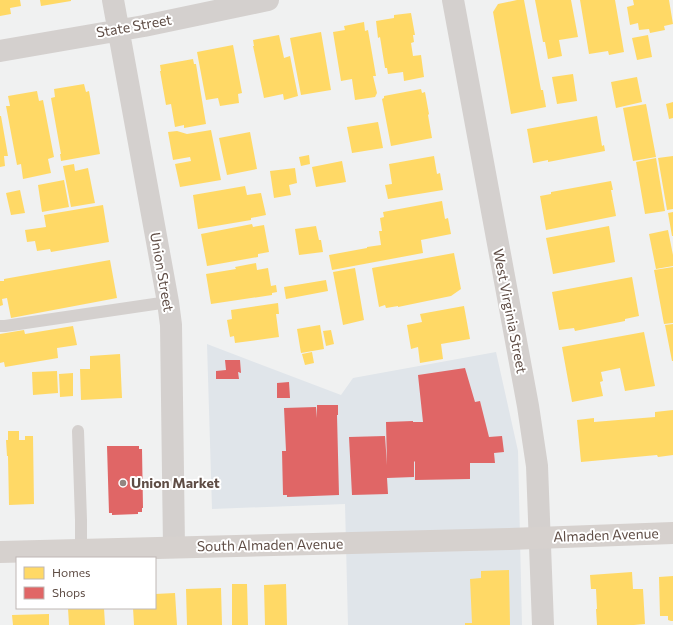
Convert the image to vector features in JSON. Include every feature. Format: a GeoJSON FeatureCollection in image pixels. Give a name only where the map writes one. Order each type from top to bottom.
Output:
{"type":"FeatureCollection","features":[{"type":"Feature","properties":{"kind":"main road","name":"Almaden Avenue"},"geometry":{"type":"LineString","coordinates":[[540,538],[673,533]]}},
{"type":"Feature","properties":{"kind":"main road","name":"South Almaden Avenue"},"geometry":{"type":"LineString","coordinates":[[0,552],[540,538]]}},
{"type":"Feature","properties":{"kind":"street","name":"Union Street"},"geometry":{"type":"LineString","coordinates":[[113,0],[171,325],[174,547]]}},
{"type":"Feature","properties":{"kind":"street","name":"State Street"},"geometry":{"type":"LineString","coordinates":[[0,51],[144,26],[268,0]]}},
{"type":"Feature","properties":{"kind":"street","name":"West Virginia Street"},"geometry":{"type":"LineString","coordinates":[[453,0],[528,406],[537,466],[543,625]]}},
{"type":"Feature","properties":{"kind":"lane"},"geometry":{"type":"LineString","coordinates":[[0,326],[168,302]]}},
{"type":"Feature","properties":{"kind":"lane"},"geometry":{"type":"LineString","coordinates":[[78,430],[81,549]]}},
{"type":"Feature","properties":{"kind":"shaded area"},"geometry":{"type":"Polygon","coordinates":[[[207,344],[341,395],[353,378],[496,352],[518,451],[522,625],[348,625],[345,504],[212,509],[207,344]]]}},
{"type":"Feature","properties":{"kind":"building: Homes"},"geometry":{"type":"Polygon","coordinates":[[[0,0],[20,0],[21,6],[10,8],[11,14],[0,16],[0,0]]]}},
{"type":"Feature","properties":{"kind":"building: Homes"},"geometry":{"type":"Polygon","coordinates":[[[40,0],[71,0],[71,1],[41,6],[40,0]]]}},
{"type":"Feature","properties":{"kind":"building: Homes"},"geometry":{"type":"Polygon","coordinates":[[[524,0],[541,90],[543,90],[546,107],[511,114],[493,12],[498,4],[524,0]]]}},
{"type":"Feature","properties":{"kind":"building: Homes"},"geometry":{"type":"Polygon","coordinates":[[[535,0],[571,0],[578,37],[559,40],[562,56],[548,59],[545,42],[543,42],[535,0]]]}},
{"type":"Feature","properties":{"kind":"building: Homes"},"geometry":{"type":"Polygon","coordinates":[[[580,0],[615,0],[624,52],[609,55],[608,51],[589,54],[580,0]]]}},
{"type":"Feature","properties":{"kind":"building: Homes"},"geometry":{"type":"Polygon","coordinates":[[[633,0],[669,0],[673,24],[664,26],[665,30],[650,33],[649,29],[639,30],[638,23],[630,25],[627,7],[634,5],[633,0]]]}},
{"type":"Feature","properties":{"kind":"building: Homes"},"geometry":{"type":"Polygon","coordinates":[[[411,13],[415,35],[413,35],[414,42],[411,43],[413,56],[421,55],[424,77],[404,81],[403,72],[388,74],[387,68],[385,68],[380,37],[378,38],[376,21],[394,18],[394,15],[411,13]]]}},
{"type":"Feature","properties":{"kind":"building: Homes"},"geometry":{"type":"Polygon","coordinates":[[[364,22],[365,31],[368,30],[376,76],[373,76],[377,93],[375,97],[355,100],[352,79],[341,81],[333,32],[345,30],[344,26],[364,22]]]}},
{"type":"Feature","properties":{"kind":"building: Homes"},"geometry":{"type":"Polygon","coordinates":[[[321,32],[331,90],[301,95],[290,38],[321,32]]]}},
{"type":"Feature","properties":{"kind":"building: Homes"},"geometry":{"type":"Polygon","coordinates":[[[279,35],[284,58],[290,56],[298,96],[284,100],[283,94],[264,98],[253,46],[253,40],[279,35]]]}},
{"type":"Feature","properties":{"kind":"building: Homes"},"geometry":{"type":"Polygon","coordinates":[[[648,35],[652,57],[637,60],[632,38],[648,35]]]}},
{"type":"Feature","properties":{"kind":"building: Homes"},"geometry":{"type":"Polygon","coordinates":[[[233,45],[242,93],[238,94],[239,103],[220,106],[218,98],[206,100],[197,52],[233,45]]]}},
{"type":"Feature","properties":{"kind":"building: Homes"},"geometry":{"type":"Polygon","coordinates":[[[193,59],[194,64],[196,64],[206,124],[184,128],[184,125],[175,127],[171,104],[166,105],[160,65],[193,59]]]}},
{"type":"Feature","properties":{"kind":"building: Homes"},"geometry":{"type":"Polygon","coordinates":[[[573,74],[577,101],[557,104],[552,77],[573,74]]]}},
{"type":"Feature","properties":{"kind":"building: Homes"},"geometry":{"type":"Polygon","coordinates":[[[637,77],[642,102],[616,108],[611,82],[637,77]]]}},
{"type":"Feature","properties":{"kind":"building: Homes"},"geometry":{"type":"Polygon","coordinates":[[[84,84],[86,92],[89,91],[100,154],[61,161],[51,98],[55,97],[54,89],[84,84]]]}},
{"type":"Feature","properties":{"kind":"building: Homes"},"geometry":{"type":"Polygon","coordinates":[[[421,89],[422,93],[425,92],[432,138],[391,146],[382,99],[384,96],[421,89]]]}},
{"type":"Feature","properties":{"kind":"building: Homes"},"geometry":{"type":"Polygon","coordinates":[[[37,91],[39,101],[43,100],[54,157],[48,159],[51,173],[23,179],[21,164],[17,165],[6,106],[10,106],[8,96],[37,91]]]}},
{"type":"Feature","properties":{"kind":"building: Homes"},"geometry":{"type":"Polygon","coordinates":[[[673,102],[673,118],[669,119],[666,104],[673,102]]]}},
{"type":"Feature","properties":{"kind":"building: Homes"},"geometry":{"type":"Polygon","coordinates":[[[646,104],[656,157],[633,161],[623,108],[646,104]]]}},
{"type":"Feature","properties":{"kind":"building: Homes"},"geometry":{"type":"Polygon","coordinates":[[[0,116],[8,156],[4,156],[5,166],[0,167],[0,116]]]}},
{"type":"Feature","properties":{"kind":"building: Homes"},"geometry":{"type":"Polygon","coordinates":[[[597,116],[602,146],[604,145],[605,151],[548,162],[548,160],[533,163],[527,129],[597,116]]]}},
{"type":"Feature","properties":{"kind":"building: Homes"},"geometry":{"type":"Polygon","coordinates":[[[378,122],[383,148],[352,153],[347,127],[378,122]]]}},
{"type":"Feature","properties":{"kind":"building: Homes"},"geometry":{"type":"Polygon","coordinates":[[[211,130],[221,180],[180,187],[175,164],[191,161],[190,157],[173,160],[168,132],[177,131],[187,134],[211,130]]]}},
{"type":"Feature","properties":{"kind":"building: Homes"},"geometry":{"type":"Polygon","coordinates":[[[250,132],[257,169],[227,175],[219,138],[250,132]]]}},
{"type":"Feature","properties":{"kind":"building: Homes"},"geometry":{"type":"Polygon","coordinates":[[[309,155],[310,164],[301,166],[299,157],[309,155]]]}},
{"type":"Feature","properties":{"kind":"building: Homes"},"geometry":{"type":"Polygon","coordinates":[[[434,156],[437,174],[440,173],[443,190],[388,199],[385,185],[392,184],[389,164],[434,156]]]}},
{"type":"Feature","properties":{"kind":"building: Homes"},"geometry":{"type":"Polygon","coordinates":[[[673,156],[673,209],[667,210],[658,158],[673,156]]]}},
{"type":"Feature","properties":{"kind":"building: Homes"},"geometry":{"type":"Polygon","coordinates":[[[656,158],[665,211],[645,214],[636,162],[656,158]]]}},
{"type":"Feature","properties":{"kind":"building: Homes"},"geometry":{"type":"Polygon","coordinates":[[[342,161],[346,182],[316,187],[312,167],[342,161]]]}},
{"type":"Feature","properties":{"kind":"building: Homes"},"geometry":{"type":"Polygon","coordinates":[[[74,164],[75,171],[88,168],[95,203],[71,207],[63,166],[74,164]]]}},
{"type":"Feature","properties":{"kind":"building: Homes"},"geometry":{"type":"Polygon","coordinates":[[[295,168],[297,183],[289,185],[291,195],[274,198],[270,171],[295,168]]]}},
{"type":"Feature","properties":{"kind":"building: Homes"},"geometry":{"type":"Polygon","coordinates":[[[64,180],[69,207],[42,212],[38,185],[64,180]]]}},
{"type":"Feature","properties":{"kind":"building: Homes"},"geometry":{"type":"Polygon","coordinates":[[[611,181],[613,190],[611,190],[616,216],[546,230],[540,196],[551,194],[551,192],[611,181]]]}},
{"type":"Feature","properties":{"kind":"building: Homes"},"geometry":{"type":"Polygon","coordinates":[[[245,186],[247,195],[261,193],[266,215],[251,218],[251,220],[198,229],[193,195],[245,186]]]}},
{"type":"Feature","properties":{"kind":"building: Homes"},"geometry":{"type":"Polygon","coordinates":[[[20,190],[25,213],[11,215],[6,193],[20,190]]]}},
{"type":"Feature","properties":{"kind":"building: Homes"},"geometry":{"type":"Polygon","coordinates":[[[442,201],[445,219],[448,218],[451,234],[421,240],[423,253],[332,270],[329,255],[381,245],[379,231],[382,231],[380,218],[384,217],[383,212],[442,201]]]}},
{"type":"Feature","properties":{"kind":"building: Homes"},"geometry":{"type":"Polygon","coordinates":[[[103,205],[109,242],[51,252],[50,249],[37,251],[35,241],[27,242],[25,230],[46,227],[44,215],[103,205]]]}},
{"type":"Feature","properties":{"kind":"building: Homes"},"geometry":{"type":"Polygon","coordinates":[[[673,212],[673,236],[672,236],[668,213],[673,212]]]}},
{"type":"Feature","properties":{"kind":"building: Homes"},"geometry":{"type":"Polygon","coordinates":[[[252,224],[253,227],[264,225],[269,252],[258,254],[258,257],[207,266],[201,234],[252,224]]]}},
{"type":"Feature","properties":{"kind":"building: Homes"},"geometry":{"type":"Polygon","coordinates":[[[316,226],[323,252],[299,255],[295,229],[316,226]]]}},
{"type":"Feature","properties":{"kind":"building: Homes"},"geometry":{"type":"Polygon","coordinates":[[[609,226],[615,262],[553,274],[546,238],[609,226]]]}},
{"type":"Feature","properties":{"kind":"building: Homes"},"geometry":{"type":"Polygon","coordinates":[[[668,230],[673,255],[673,266],[656,269],[649,234],[668,230]]]}},
{"type":"Feature","properties":{"kind":"building: Homes"},"geometry":{"type":"Polygon","coordinates":[[[454,253],[461,289],[451,296],[398,307],[386,308],[385,305],[379,307],[372,268],[454,253]]]}},
{"type":"Feature","properties":{"kind":"building: Homes"},"geometry":{"type":"Polygon","coordinates":[[[110,260],[117,298],[11,318],[7,298],[2,299],[3,305],[0,306],[0,281],[4,281],[4,279],[110,260]]]}},
{"type":"Feature","properties":{"kind":"building: Homes"},"geometry":{"type":"Polygon","coordinates":[[[256,263],[257,270],[268,268],[271,286],[276,285],[277,292],[272,293],[272,295],[211,304],[206,274],[236,269],[235,267],[256,263]]]}},
{"type":"Feature","properties":{"kind":"building: Homes"},"geometry":{"type":"Polygon","coordinates":[[[673,267],[673,323],[664,324],[654,270],[673,267]]]}},
{"type":"Feature","properties":{"kind":"building: Homes"},"geometry":{"type":"Polygon","coordinates":[[[355,268],[364,320],[343,325],[333,272],[355,268]]]}},
{"type":"Feature","properties":{"kind":"building: Homes"},"geometry":{"type":"Polygon","coordinates":[[[632,277],[639,316],[625,319],[625,321],[575,331],[574,328],[559,330],[552,292],[632,277]]]}},
{"type":"Feature","properties":{"kind":"building: Homes"},"geometry":{"type":"Polygon","coordinates":[[[326,280],[328,291],[286,299],[284,287],[326,280]]]}},
{"type":"Feature","properties":{"kind":"building: Homes"},"geometry":{"type":"Polygon","coordinates":[[[278,303],[279,314],[276,314],[279,337],[235,343],[234,336],[230,337],[227,320],[232,319],[231,310],[278,303]]]}},
{"type":"Feature","properties":{"kind":"building: Homes"},"geometry":{"type":"Polygon","coordinates":[[[464,306],[470,339],[441,344],[443,359],[420,363],[418,347],[411,349],[407,325],[422,322],[420,314],[464,306]]]}},
{"type":"Feature","properties":{"kind":"building: Homes"},"geometry":{"type":"Polygon","coordinates":[[[673,324],[673,361],[672,361],[665,325],[673,324]]]}},
{"type":"Feature","properties":{"kind":"building: Homes"},"geometry":{"type":"Polygon","coordinates":[[[320,325],[324,349],[301,353],[297,329],[320,325]]]}},
{"type":"Feature","properties":{"kind":"building: Homes"},"geometry":{"type":"Polygon","coordinates":[[[73,326],[77,345],[57,348],[58,358],[5,367],[4,362],[0,363],[0,334],[24,330],[25,334],[73,326]]]}},
{"type":"Feature","properties":{"kind":"building: Homes"},"geometry":{"type":"Polygon","coordinates":[[[331,330],[334,344],[326,346],[323,331],[331,330]]]}},
{"type":"Feature","properties":{"kind":"building: Homes"},"geometry":{"type":"Polygon","coordinates":[[[644,332],[655,386],[625,391],[620,368],[601,372],[603,381],[600,382],[603,396],[572,402],[562,347],[644,332]]]}},
{"type":"Feature","properties":{"kind":"building: Homes"},"geometry":{"type":"Polygon","coordinates":[[[312,352],[314,363],[305,365],[302,354],[312,352]]]}},
{"type":"Feature","properties":{"kind":"building: Homes"},"geometry":{"type":"Polygon","coordinates":[[[120,354],[122,398],[81,400],[80,369],[90,369],[90,356],[120,354]]]}},
{"type":"Feature","properties":{"kind":"building: Homes"},"geometry":{"type":"Polygon","coordinates":[[[57,371],[58,393],[33,395],[32,372],[57,371]]]}},
{"type":"Feature","properties":{"kind":"building: Homes"},"geometry":{"type":"Polygon","coordinates":[[[73,373],[73,396],[60,397],[59,374],[73,373]]]}},
{"type":"Feature","properties":{"kind":"building: Homes"},"geometry":{"type":"Polygon","coordinates":[[[673,410],[673,455],[658,457],[657,455],[581,462],[577,420],[594,418],[594,422],[655,417],[655,412],[673,410]]]}},
{"type":"Feature","properties":{"kind":"building: Homes"},"geometry":{"type":"Polygon","coordinates":[[[8,431],[19,431],[19,440],[25,440],[25,436],[33,436],[34,504],[9,505],[8,456],[6,440],[8,440],[8,431]]]}},
{"type":"Feature","properties":{"kind":"building: Homes"},"geometry":{"type":"Polygon","coordinates":[[[509,570],[510,625],[465,625],[465,623],[472,623],[470,579],[481,578],[481,571],[509,570]]]}},
{"type":"Feature","properties":{"kind":"building: Homes"},"geometry":{"type":"Polygon","coordinates":[[[632,572],[633,589],[643,589],[645,624],[597,625],[596,589],[591,589],[590,575],[632,572]]]}},
{"type":"Feature","properties":{"kind":"building: Homes"},"geometry":{"type":"Polygon","coordinates":[[[673,576],[673,621],[671,621],[668,620],[668,616],[660,616],[659,577],[673,576]]]}},
{"type":"Feature","properties":{"kind":"building: Homes"},"geometry":{"type":"Polygon","coordinates":[[[232,584],[247,584],[248,625],[232,625],[232,584]]]}},
{"type":"Feature","properties":{"kind":"building: Homes"},"geometry":{"type":"Polygon","coordinates":[[[286,584],[287,625],[265,625],[264,585],[286,584]]]}},
{"type":"Feature","properties":{"kind":"building: Homes"},"geometry":{"type":"Polygon","coordinates":[[[221,588],[222,625],[187,625],[186,589],[221,588]]]}},
{"type":"Feature","properties":{"kind":"building: Homes"},"geometry":{"type":"Polygon","coordinates":[[[175,593],[177,625],[134,625],[133,609],[156,609],[156,594],[175,593]]]}},
{"type":"Feature","properties":{"kind":"building: Homes"},"geometry":{"type":"Polygon","coordinates":[[[68,609],[104,609],[105,625],[69,625],[68,609]]]}},
{"type":"Feature","properties":{"kind":"building: Homes"},"geometry":{"type":"Polygon","coordinates":[[[49,614],[49,625],[13,625],[12,615],[49,614]]]}},
{"type":"Feature","properties":{"kind":"building: Shops"},"geometry":{"type":"Polygon","coordinates":[[[225,360],[240,360],[241,373],[238,372],[239,379],[216,379],[216,371],[226,370],[225,360]]]}},
{"type":"Feature","properties":{"kind":"building: Shops"},"geometry":{"type":"Polygon","coordinates":[[[465,368],[475,402],[480,401],[489,437],[502,436],[504,452],[494,453],[495,463],[470,463],[470,479],[415,480],[414,461],[414,477],[387,478],[388,494],[352,495],[349,437],[385,436],[387,465],[386,422],[423,422],[418,375],[465,368]]]}},
{"type":"Feature","properties":{"kind":"building: Shops"},"geometry":{"type":"Polygon","coordinates":[[[289,382],[290,398],[277,398],[277,383],[289,382]]]}},
{"type":"Feature","properties":{"kind":"building: Shops"},"geometry":{"type":"Polygon","coordinates":[[[317,405],[338,405],[339,495],[287,497],[287,495],[283,495],[282,451],[286,451],[284,408],[316,407],[317,418],[317,405]]]}},
{"type":"Feature","properties":{"kind":"building: Shops"},"geometry":{"type":"Polygon","coordinates":[[[107,446],[139,446],[139,449],[142,449],[143,508],[142,512],[138,512],[138,514],[112,515],[112,513],[109,513],[107,446]]]}},
{"type":"Feature","properties":{"kind":"place","name":"Union Market"},"geometry":{"type":"Point","coordinates":[123,483]}}]}
